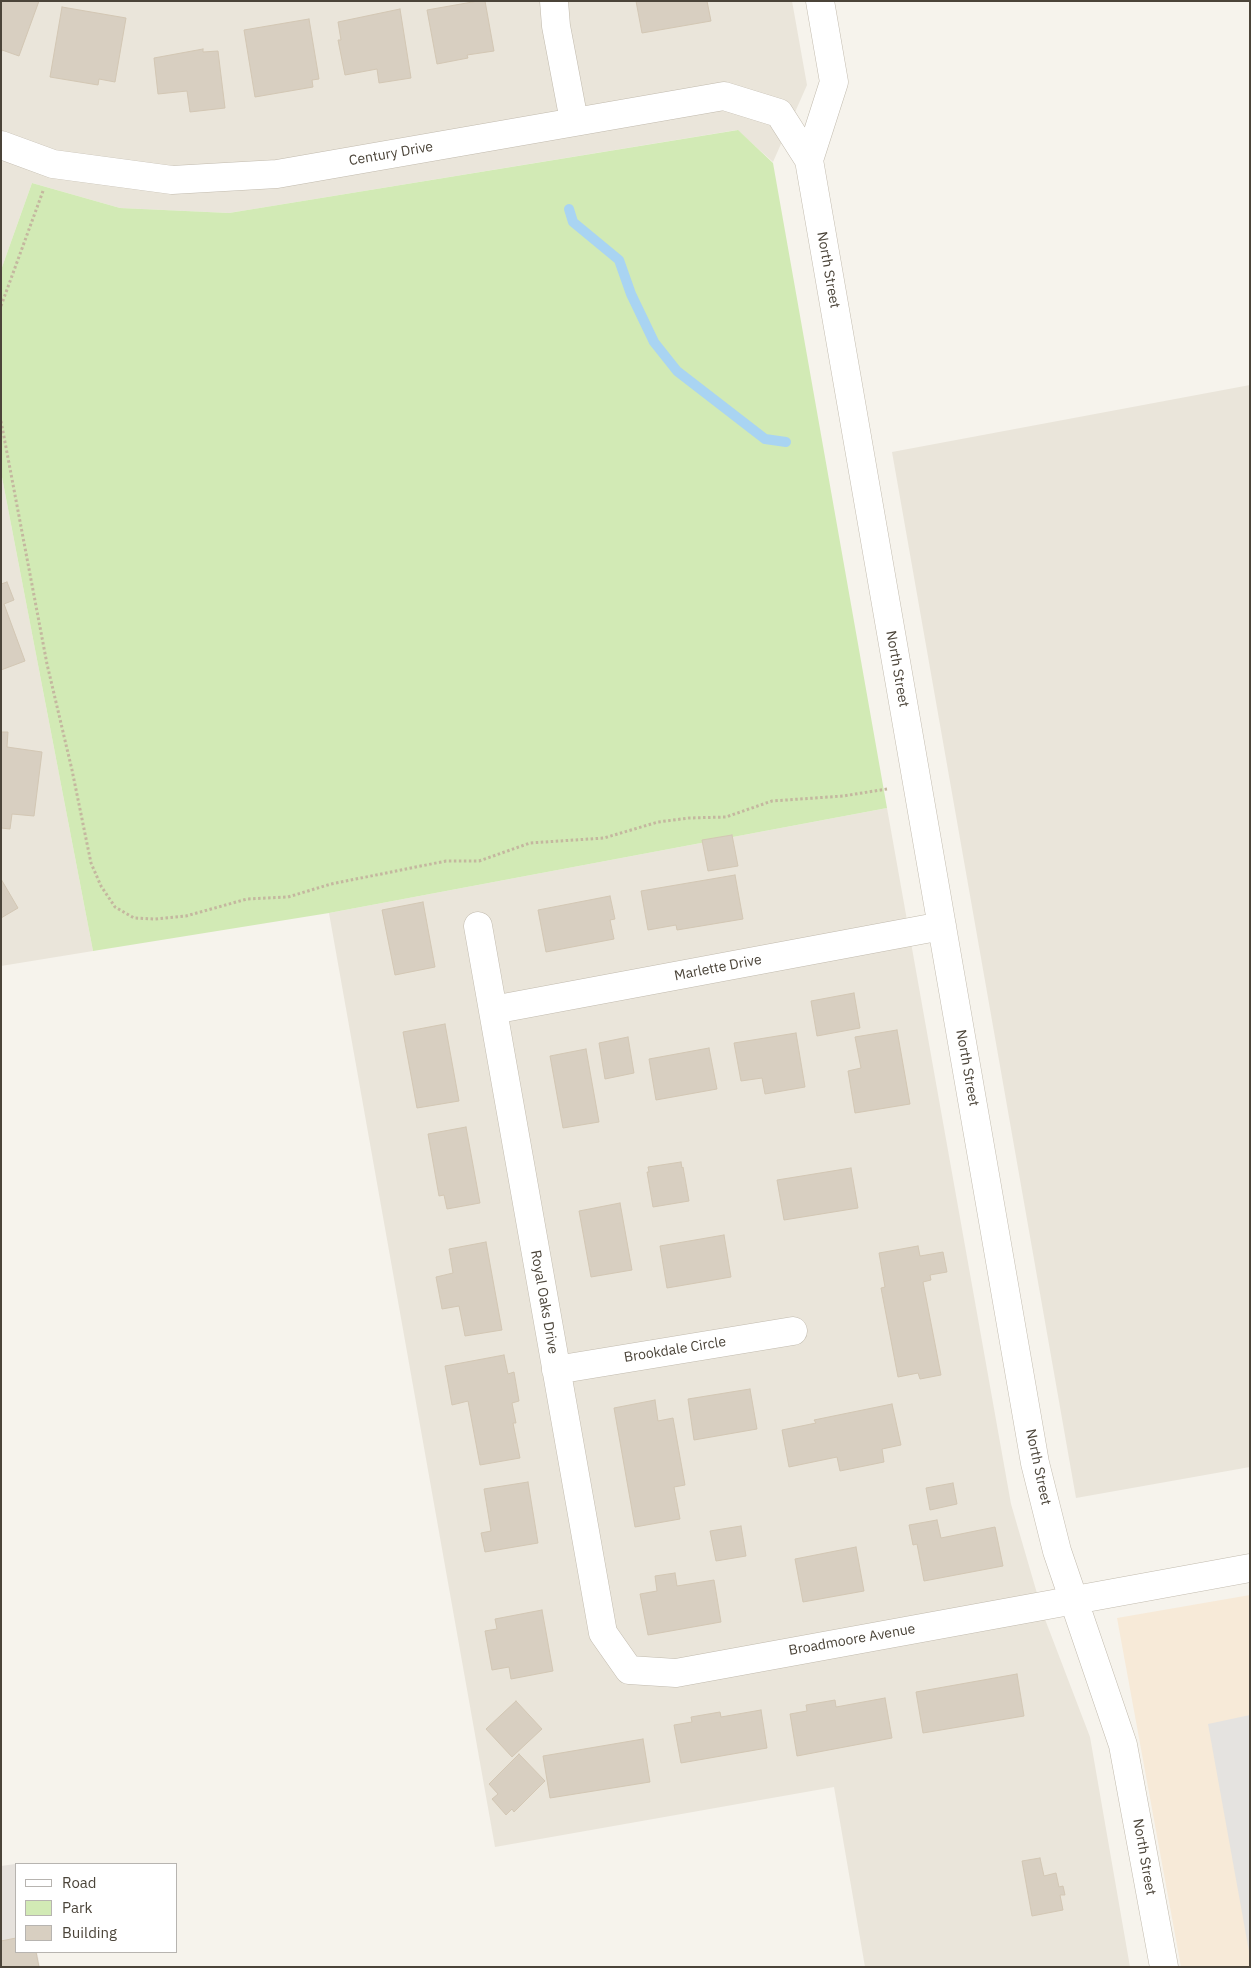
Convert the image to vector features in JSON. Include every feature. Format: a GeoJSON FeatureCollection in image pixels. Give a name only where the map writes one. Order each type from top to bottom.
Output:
{"type":"FeatureCollection","features":[{"type":"Feature","properties":{"kind":"street"},"geometry":{"type":"LineString","coordinates":[[554,1],[556,26],[574,121]]}},
{"type":"Feature","properties":{"kind":"street","name":"North Street"},"geometry":{"type":"LineString","coordinates":[[809,160],[834,82],[820,1]]}},
{"type":"Feature","properties":{"kind":"street","name":"Century Drive"},"geometry":{"type":"LineString","coordinates":[[1,145],[53,164],[172,180],[277,174],[724,96],[779,113]]}},
{"type":"Feature","properties":{"kind":"street","name":"North Street"},"geometry":{"type":"LineString","coordinates":[[779,113],[809,160],[1035,1463],[1058,1551],[1123,1745],[1164,1967]]}},
{"type":"Feature","properties":{"kind":"street","name":"Royal Oaks Drive"},"geometry":{"type":"LineString","coordinates":[[478,926],[603,1633],[629,1670]]}},
{"type":"Feature","properties":{"kind":"street","name":"Marlette Drive"},"geometry":{"type":"LineString","coordinates":[[493,1010],[942,926]]}},
{"type":"Feature","properties":{"kind":"street","name":"Brookdale Circle"},"geometry":{"type":"LineString","coordinates":[[556,1370],[793,1331]]}},
{"type":"Feature","properties":{"kind":"street","name":"Broadmoore Avenue"},"geometry":{"type":"LineString","coordinates":[[629,1670],[676,1673],[1250,1568]]}},
{"type":"Feature","properties":{"kind":"path"},"geometry":{"type":"LineString","coordinates":[[1,306],[53,164]]}},
{"type":"Feature","properties":{"kind":"path"},"geometry":{"type":"LineString","coordinates":[[1,422],[47,664],[72,770],[91,864],[100,886],[115,907],[134,918],[155,919],[186,916],[247,898],[288,897],[331,884],[446,861],[479,861],[530,843],[604,838],[658,822],[689,818],[726,817],[772,801],[843,796],[918,784]]}},
{"type":"Feature","properties":{"kind":"shaded area"},"geometry":{"type":"Polygon","coordinates":[[[1,1],[792,1],[807,85],[773,162],[737,130],[229,213],[120,208],[32,183],[1,270],[1,1]]]}},
{"type":"Feature","properties":{"kind":"shaded area"},"geometry":{"type":"Polygon","coordinates":[[[1250,385],[1250,1467],[1076,1498],[892,452],[1250,385]]]}},
{"type":"Feature","properties":{"kind":"shaded area"},"geometry":{"type":"Polygon","coordinates":[[[1,472],[93,951],[1,966],[1,472]]]}},
{"type":"Feature","properties":{"kind":"shaded area"},"geometry":{"type":"Polygon","coordinates":[[[887,808],[1011,1504],[1043,1614],[1090,1737],[1130,1967],[865,1967],[834,1787],[495,1847],[329,913],[887,808]]]}},
{"type":"Feature","properties":{"kind":"shaded area"},"geometry":{"type":"Polygon","coordinates":[[[1250,1595],[1250,1967],[1181,1967],[1117,1618],[1250,1595]]]}},
{"type":"Feature","properties":{"kind":"shaded area"},"geometry":{"type":"Polygon","coordinates":[[[1250,1715],[1250,1957],[1208,1724],[1250,1715]]]}},
{"type":"Feature","properties":{"kind":"shaded area"},"geometry":{"type":"Polygon","coordinates":[[[15,1864],[15,1953],[37,1953],[40,1967],[1,1967],[1,1866],[15,1864]]]}},
{"type":"Feature","properties":{"kind":"green space"},"geometry":{"type":"Polygon","coordinates":[[[738,130],[773,163],[887,808],[329,913],[93,951],[1,472],[1,270],[32,183],[120,208],[229,213],[738,130]]]}},
{"type":"Feature","properties":{"kind":"building"},"geometry":{"type":"Polygon","coordinates":[[[1,1],[39,1],[19,56],[2,50],[1,54],[1,1]]]}},
{"type":"Feature","properties":{"kind":"building"},"geometry":{"type":"Polygon","coordinates":[[[485,1],[494,51],[467,55],[468,58],[437,64],[427,10],[485,1]]]}},
{"type":"Feature","properties":{"kind":"building"},"geometry":{"type":"Polygon","coordinates":[[[636,1],[707,1],[711,21],[642,33],[636,1]]]}},
{"type":"Feature","properties":{"kind":"building"},"geometry":{"type":"Polygon","coordinates":[[[62,7],[126,18],[115,82],[99,79],[98,85],[50,77],[62,7]]]}},
{"type":"Feature","properties":{"kind":"building"},"geometry":{"type":"Polygon","coordinates":[[[400,9],[411,78],[379,83],[377,69],[345,75],[338,40],[341,40],[338,22],[400,9]]]}},
{"type":"Feature","properties":{"kind":"building"},"geometry":{"type":"Polygon","coordinates":[[[309,19],[319,79],[312,80],[313,87],[255,97],[244,30],[309,19]]]}},
{"type":"Feature","properties":{"kind":"building"},"geometry":{"type":"Polygon","coordinates":[[[203,49],[203,52],[218,51],[225,108],[190,112],[187,91],[158,94],[154,58],[203,49]]]}},
{"type":"Feature","properties":{"kind":"building"},"geometry":{"type":"Polygon","coordinates":[[[7,582],[14,600],[4,604],[25,661],[1,670],[1,584],[7,582]]]}},
{"type":"Feature","properties":{"kind":"building"},"geometry":{"type":"Polygon","coordinates":[[[1,732],[8,732],[7,747],[42,752],[34,816],[12,814],[10,829],[1,828],[1,732]]]}},
{"type":"Feature","properties":{"kind":"building"},"geometry":{"type":"Polygon","coordinates":[[[732,835],[738,866],[708,871],[702,840],[732,835]]]}},
{"type":"Feature","properties":{"kind":"building"},"geometry":{"type":"Polygon","coordinates":[[[735,875],[743,919],[677,930],[676,925],[648,930],[641,891],[735,875]]]}},
{"type":"Feature","properties":{"kind":"building"},"geometry":{"type":"Polygon","coordinates":[[[1,879],[18,908],[1,918],[1,879]]]}},
{"type":"Feature","properties":{"kind":"building"},"geometry":{"type":"Polygon","coordinates":[[[610,896],[615,919],[610,920],[614,939],[546,952],[538,910],[610,896]]]}},
{"type":"Feature","properties":{"kind":"building"},"geometry":{"type":"Polygon","coordinates":[[[423,902],[435,967],[395,975],[382,910],[423,902]]]}},
{"type":"Feature","properties":{"kind":"building"},"geometry":{"type":"Polygon","coordinates":[[[854,993],[860,1028],[817,1036],[811,1001],[854,993]]]}},
{"type":"Feature","properties":{"kind":"building"},"geometry":{"type":"Polygon","coordinates":[[[445,1024],[459,1101],[417,1108],[403,1032],[445,1024]]]}},
{"type":"Feature","properties":{"kind":"building"},"geometry":{"type":"Polygon","coordinates":[[[897,1030],[910,1104],[855,1113],[848,1071],[861,1068],[855,1037],[897,1030]]]}},
{"type":"Feature","properties":{"kind":"building"},"geometry":{"type":"Polygon","coordinates":[[[796,1033],[805,1087],[765,1094],[762,1078],[741,1081],[734,1043],[796,1033]]]}},
{"type":"Feature","properties":{"kind":"building"},"geometry":{"type":"Polygon","coordinates":[[[628,1037],[634,1073],[605,1079],[599,1043],[628,1037]]]}},
{"type":"Feature","properties":{"kind":"building"},"geometry":{"type":"Polygon","coordinates":[[[709,1048],[717,1089],[656,1100],[649,1059],[709,1048]]]}},
{"type":"Feature","properties":{"kind":"building"},"geometry":{"type":"Polygon","coordinates":[[[586,1049],[599,1122],[563,1128],[550,1056],[586,1049]]]}},
{"type":"Feature","properties":{"kind":"building"},"geometry":{"type":"Polygon","coordinates":[[[466,1127],[480,1203],[447,1209],[444,1195],[439,1196],[428,1134],[466,1127]]]}},
{"type":"Feature","properties":{"kind":"building"},"geometry":{"type":"Polygon","coordinates":[[[681,1162],[689,1201],[653,1207],[647,1172],[649,1172],[648,1167],[681,1162]]]}},
{"type":"Feature","properties":{"kind":"building"},"geometry":{"type":"Polygon","coordinates":[[[851,1168],[858,1208],[784,1220],[777,1180],[851,1168]]]}},
{"type":"Feature","properties":{"kind":"building"},"geometry":{"type":"Polygon","coordinates":[[[620,1203],[632,1270],[591,1277],[579,1211],[620,1203]]]}},
{"type":"Feature","properties":{"kind":"building"},"geometry":{"type":"Polygon","coordinates":[[[724,1235],[731,1277],[667,1288],[660,1246],[724,1235]]]}},
{"type":"Feature","properties":{"kind":"building"},"geometry":{"type":"Polygon","coordinates":[[[486,1242],[502,1330],[465,1336],[459,1306],[442,1309],[436,1277],[453,1273],[449,1249],[486,1242]]]}},
{"type":"Feature","properties":{"kind":"building"},"geometry":{"type":"Polygon","coordinates":[[[918,1246],[920,1256],[943,1252],[947,1272],[930,1275],[931,1280],[923,1282],[941,1375],[920,1379],[918,1373],[898,1377],[881,1288],[885,1287],[879,1253],[918,1246]]]}},
{"type":"Feature","properties":{"kind":"building"},"geometry":{"type":"Polygon","coordinates":[[[504,1355],[508,1374],[514,1372],[519,1401],[512,1403],[516,1423],[513,1423],[520,1458],[480,1465],[468,1401],[452,1405],[445,1366],[504,1355]]]}},
{"type":"Feature","properties":{"kind":"building"},"geometry":{"type":"Polygon","coordinates":[[[750,1389],[757,1429],[694,1440],[688,1399],[750,1389]]]}},
{"type":"Feature","properties":{"kind":"building"},"geometry":{"type":"Polygon","coordinates":[[[655,1400],[658,1421],[673,1418],[685,1485],[674,1487],[680,1519],[635,1527],[614,1408],[655,1400]]]}},
{"type":"Feature","properties":{"kind":"building"},"geometry":{"type":"Polygon","coordinates":[[[892,1404],[901,1445],[882,1449],[884,1462],[840,1471],[837,1457],[789,1467],[782,1430],[816,1423],[814,1420],[892,1404]]]}},
{"type":"Feature","properties":{"kind":"building"},"geometry":{"type":"Polygon","coordinates":[[[528,1482],[538,1543],[485,1552],[481,1533],[491,1531],[484,1489],[528,1482]]]}},
{"type":"Feature","properties":{"kind":"building"},"geometry":{"type":"Polygon","coordinates":[[[953,1483],[957,1504],[930,1510],[926,1488],[953,1483]]]}},
{"type":"Feature","properties":{"kind":"building"},"geometry":{"type":"Polygon","coordinates":[[[937,1520],[941,1538],[995,1527],[1003,1566],[924,1581],[917,1544],[913,1545],[909,1525],[937,1520]]]}},
{"type":"Feature","properties":{"kind":"building"},"geometry":{"type":"Polygon","coordinates":[[[741,1526],[746,1556],[716,1561],[710,1531],[741,1526]]]}},
{"type":"Feature","properties":{"kind":"building"},"geometry":{"type":"Polygon","coordinates":[[[856,1547],[864,1591],[803,1602],[795,1559],[856,1547]]]}},
{"type":"Feature","properties":{"kind":"building"},"geometry":{"type":"Polygon","coordinates":[[[675,1573],[677,1586],[714,1580],[721,1622],[648,1635],[640,1594],[657,1591],[655,1576],[675,1573]]]}},
{"type":"Feature","properties":{"kind":"building"},"geometry":{"type":"Polygon","coordinates":[[[542,1610],[553,1671],[511,1679],[509,1667],[492,1670],[485,1631],[497,1629],[495,1619],[542,1610]]]}},
{"type":"Feature","properties":{"kind":"building"},"geometry":{"type":"Polygon","coordinates":[[[1017,1674],[1024,1716],[923,1733],[916,1692],[1017,1674]]]}},
{"type":"Feature","properties":{"kind":"building"},"geometry":{"type":"Polygon","coordinates":[[[885,1698],[892,1738],[797,1756],[790,1714],[807,1711],[806,1705],[835,1700],[836,1707],[885,1698]]]}},
{"type":"Feature","properties":{"kind":"building"},"geometry":{"type":"Polygon","coordinates":[[[516,1701],[542,1729],[512,1757],[486,1729],[516,1701]]]}},
{"type":"Feature","properties":{"kind":"building"},"geometry":{"type":"Polygon","coordinates":[[[761,1710],[767,1748],[681,1763],[674,1725],[692,1722],[691,1717],[720,1712],[721,1717],[761,1710]]]}},
{"type":"Feature","properties":{"kind":"building"},"geometry":{"type":"Polygon","coordinates":[[[643,1739],[650,1782],[550,1798],[543,1756],[643,1739]]]}},
{"type":"Feature","properties":{"kind":"building"},"geometry":{"type":"Polygon","coordinates":[[[519,1754],[545,1781],[514,1812],[512,1809],[506,1815],[492,1799],[498,1794],[489,1784],[519,1754]]]}},
{"type":"Feature","properties":{"kind":"building"},"geometry":{"type":"Polygon","coordinates":[[[1040,1858],[1044,1876],[1056,1873],[1059,1887],[1063,1886],[1065,1895],[1060,1895],[1063,1910],[1032,1916],[1022,1861],[1040,1858]]]}},
{"type":"Feature","properties":{"kind":"building"},"geometry":{"type":"Polygon","coordinates":[[[15,1938],[15,1953],[36,1953],[39,1967],[1,1967],[1,1941],[15,1938]]]}},
{"type":"Feature","properties":{"kind":"waterway"},"geometry":{"type":"LineString","coordinates":[[569,209],[573,222],[619,260],[631,294],[654,342],[677,371],[765,439],[786,442]]}}]}
